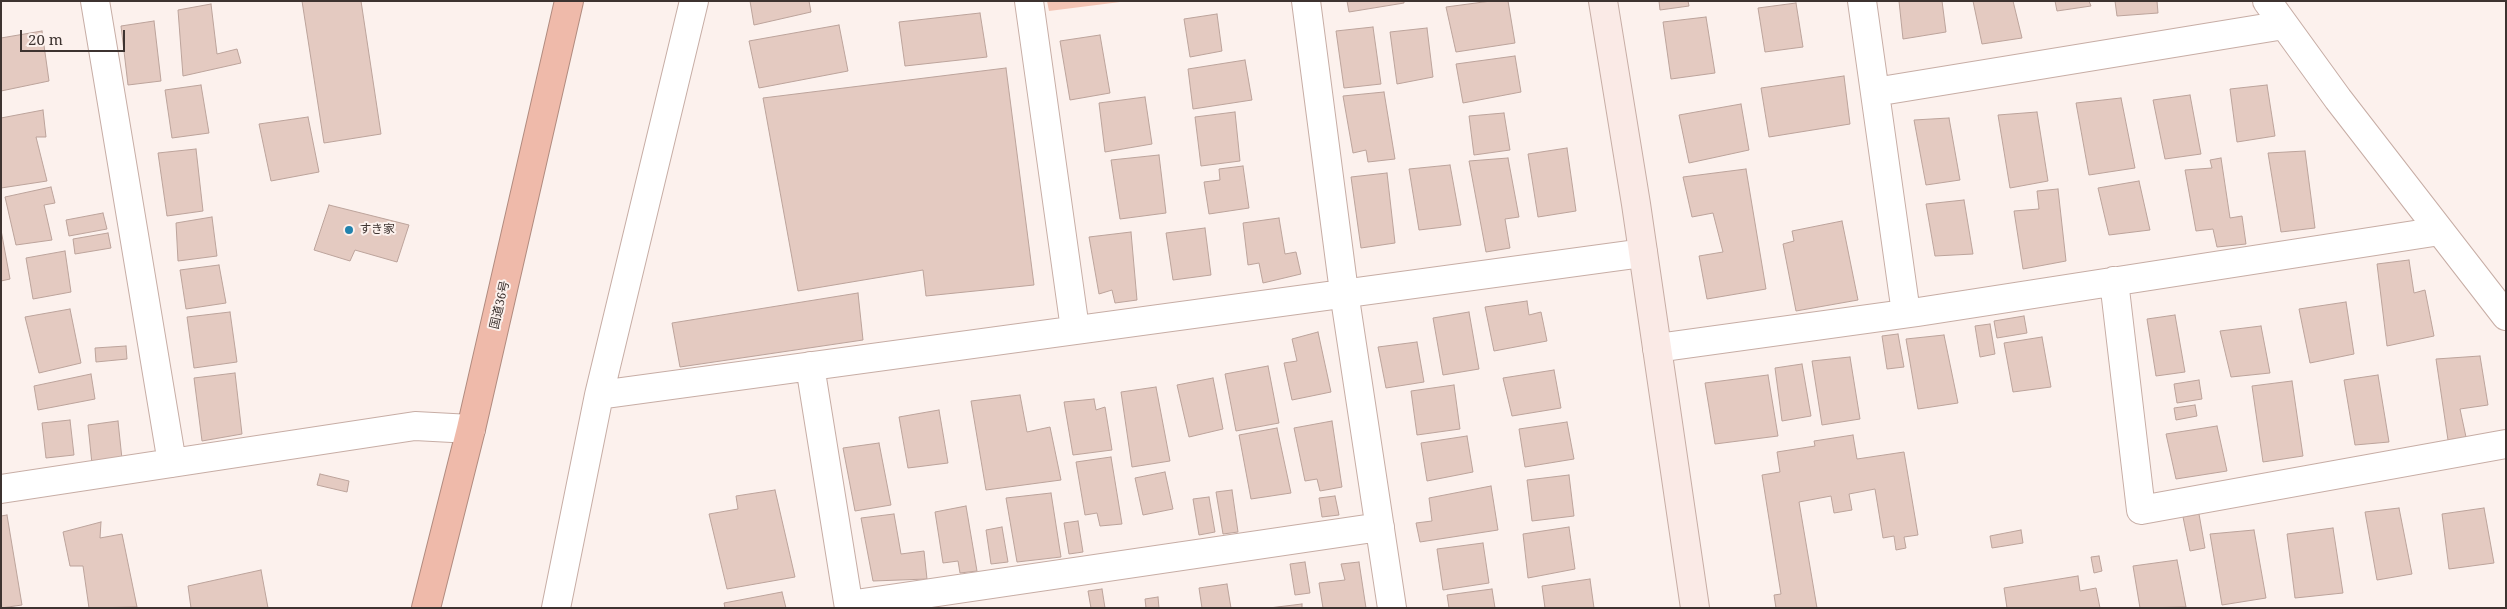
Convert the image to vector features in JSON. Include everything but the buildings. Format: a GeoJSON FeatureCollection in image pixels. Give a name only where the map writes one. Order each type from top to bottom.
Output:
{"type":"FeatureCollection","features":[{"type":"Feature","properties":{"kind":"highway","name":"国道36号"},"geometry":{"type":"LineString","coordinates":[[426,608],[471,428],[569,1]]}},
{"type":"Feature","properties":{"kind":"street"},"geometry":{"type":"LineString","coordinates":[[95,1],[172,463]]}},
{"type":"Feature","properties":{"kind":"street"},"geometry":{"type":"LineString","coordinates":[[556,608],[599,395],[694,1]]}},
{"type":"Feature","properties":{"kind":"street"},"geometry":{"type":"LineString","coordinates":[[1029,1],[1075,329]]}},
{"type":"Feature","properties":{"kind":"street"},"geometry":{"type":"LineString","coordinates":[[1306,1],[1344,292],[1392,608]]}},
{"type":"Feature","properties":{"kind":"street"},"geometry":{"type":"LineString","coordinates":[[1603,1],[1643,253],[1695,608]]}},
{"type":"Feature","properties":{"kind":"street"},"geometry":{"type":"LineString","coordinates":[[1862,1],[1906,313]]}},
{"type":"Feature","properties":{"kind":"street"},"geometry":{"type":"LineString","coordinates":[[2267,1],[2506,316]]}},
{"type":"Feature","properties":{"kind":"street"},"geometry":{"type":"LineString","coordinates":[[1875,92],[2284,25]]}},
{"type":"Feature","properties":{"kind":"street"},"geometry":{"type":"LineString","coordinates":[[1657,348],[1906,313],[2440,231]]}},
{"type":"Feature","properties":{"kind":"street"},"geometry":{"type":"LineString","coordinates":[[599,395],[1344,292],[1643,253]]}},
{"type":"Feature","properties":{"kind":"street"},"geometry":{"type":"LineString","coordinates":[[2114,281],[2141,510],[2506,444]]}},
{"type":"Feature","properties":{"kind":"street"},"geometry":{"type":"LineString","coordinates":[[810,366],[849,607],[1380,527]]}},
{"type":"Feature","properties":{"kind":"street"},"geometry":{"type":"LineString","coordinates":[[1,489],[414,426],[471,428]]}},
{"type":"Feature","properties":{"kind":"shaded area"},"geometry":{"type":"Polygon","coordinates":[[[1047,1],[1128,1],[1049,11],[1047,1]]]}},
{"type":"Feature","properties":{"kind":"place","name":"すき家"},"geometry":{"type":"Point","coordinates":[349,230]}}]}
